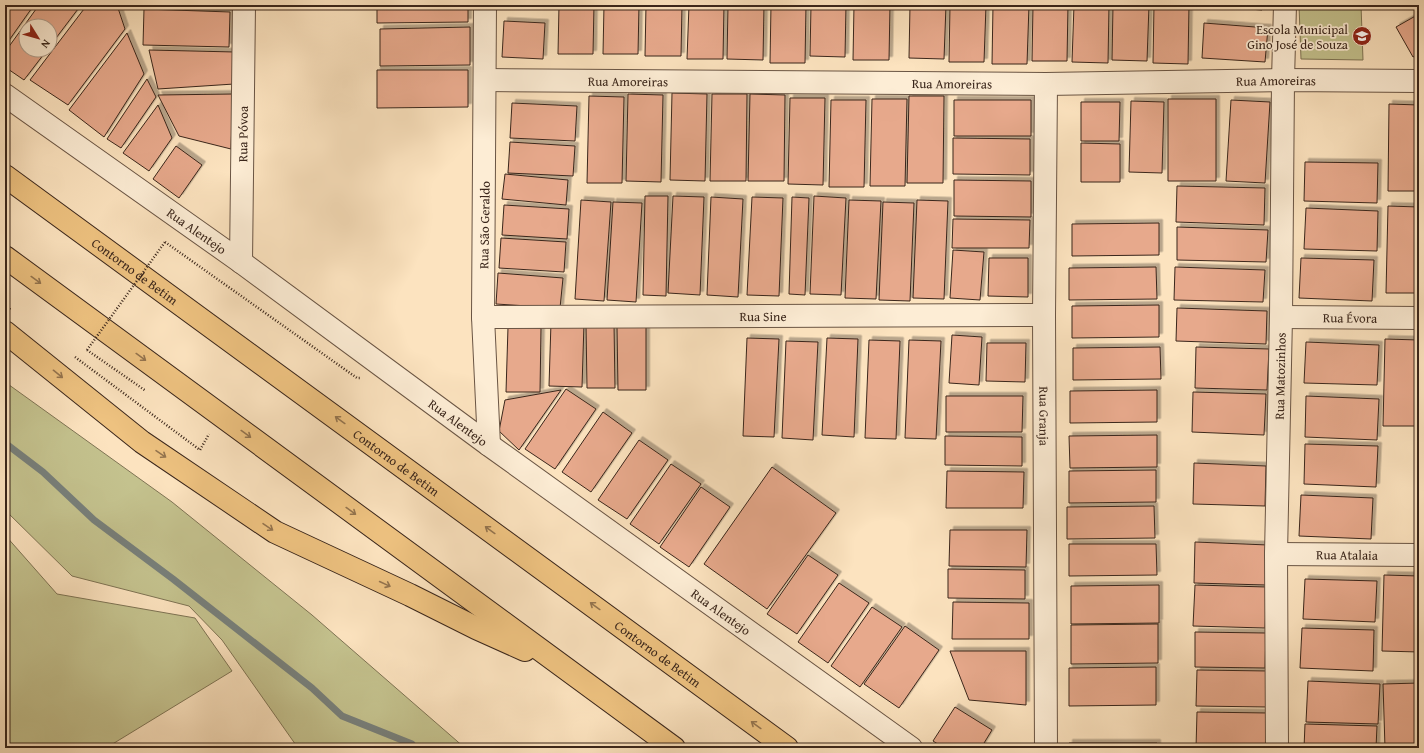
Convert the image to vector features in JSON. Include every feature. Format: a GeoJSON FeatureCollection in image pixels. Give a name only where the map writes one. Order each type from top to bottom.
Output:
{"type":"FeatureCollection","features":[{"type":"Feature","properties":{"kind":"highway","name":"Contorno de Betim"},"geometry":{"type":"LineString","coordinates":[[5,176],[787,748]]}},
{"type":"Feature","properties":{"kind":"highway"},"geometry":{"type":"LineString","coordinates":[[5,257],[674,748]]}},
{"type":"Feature","properties":{"kind":"highway"},"geometry":{"type":"LineString","coordinates":[[5,332],[142,442],[275,532],[567,670]]}},
{"type":"Feature","properties":{"kind":"highway"},"geometry":{"type":"LineString","coordinates":[[5,342],[28,350]]}},
{"type":"Feature","properties":{"kind":"street","name":"Rua Póvoa"},"geometry":{"type":"LineString","coordinates":[[241,262],[244,5]]}},
{"type":"Feature","properties":{"kind":"street","name":"Rua São Geraldo"},"geometry":{"type":"LineString","coordinates":[[485,5],[483,317],[489,445]]}},
{"type":"Feature","properties":{"kind":"street","name":"Rua Matozinhos"},"geometry":{"type":"LineString","coordinates":[[1277,748],[1276,554],[1281,317],[1283,80],[1286,5]]}},
{"type":"Feature","properties":{"kind":"street","name":"Rua Amoreiras"},"geometry":{"type":"LineString","coordinates":[[485,80],[1046,84],[1283,80],[1419,81]]}},
{"type":"Feature","properties":{"kind":"street","name":"Rua Granja"},"geometry":{"type":"LineString","coordinates":[[1046,84],[1044,315],[1046,748]]}},
{"type":"Feature","properties":{"kind":"street","name":"Rua Alentejo"},"geometry":{"type":"LineString","coordinates":[[5,95],[241,262],[489,445],[912,748]]}},
{"type":"Feature","properties":{"kind":"street","name":"Rua Sine"},"geometry":{"type":"LineString","coordinates":[[483,317],[1044,315]]}},
{"type":"Feature","properties":{"kind":"street","name":"Rua Évora"},"geometry":{"type":"LineString","coordinates":[[1281,317],[1419,318]]}},
{"type":"Feature","properties":{"kind":"street","name":"Rua Atalaia"},"geometry":{"type":"LineString","coordinates":[[1276,554],[1419,555]]}},
{"type":"Feature","properties":{"kind":"path"},"geometry":{"type":"LineString","coordinates":[[152,395],[87,350],[165,242],[356,378],[392,374]]}},
{"type":"Feature","properties":{"kind":"path"},"geometry":{"type":"LineString","coordinates":[[5,305],[18,314]]}},
{"type":"Feature","properties":{"kind":"path"},"geometry":{"type":"LineString","coordinates":[[74,356],[200,450],[210,435],[203,430]]}},
{"type":"Feature","properties":{"kind":"shaded area"},"geometry":{"type":"Polygon","coordinates":[[[1299,5],[1361,5],[1363,60],[1301,59],[1299,5]]]}},
{"type":"Feature","properties":{"kind":"shaded area"},"geometry":{"type":"Polygon","coordinates":[[[5,382],[172,502],[312,615],[465,748],[298,748],[222,640],[189,606],[72,576],[5,510],[5,382]]]}},
{"type":"Feature","properties":{"kind":"shaded area"},"geometry":{"type":"Polygon","coordinates":[[[5,535],[57,594],[195,618],[232,671],[106,748],[5,748],[5,535]]]}},
{"type":"Feature","properties":{"kind":"building"},"geometry":{"type":"Polygon","coordinates":[[[13,5],[34,5],[25,18],[18,18],[18,28],[5,46],[5,17],[13,5]]]}},
{"type":"Feature","properties":{"kind":"building"},"geometry":{"type":"Polygon","coordinates":[[[39,5],[81,5],[58,35],[58,18],[30,18],[39,5]]]}},
{"type":"Feature","properties":{"kind":"building"},"geometry":{"type":"Polygon","coordinates":[[[87,5],[117,5],[125,29],[68,105],[30,80],[47,58],[58,58],[58,43],[87,5]]]}},
{"type":"Feature","properties":{"kind":"building"},"geometry":{"type":"Polygon","coordinates":[[[377,5],[468,5],[468,22],[377,23],[377,5]]]}},
{"type":"Feature","properties":{"kind":"building"},"geometry":{"type":"Polygon","coordinates":[[[503,5],[544,5],[543,9],[503,8],[503,5]]]}},
{"type":"Feature","properties":{"kind":"building"},"geometry":{"type":"Polygon","coordinates":[[[559,5],[594,5],[593,54],[558,54],[559,5]]]}},
{"type":"Feature","properties":{"kind":"building"},"geometry":{"type":"Polygon","coordinates":[[[604,5],[639,5],[638,54],[603,54],[604,5]]]}},
{"type":"Feature","properties":{"kind":"building"},"geometry":{"type":"Polygon","coordinates":[[[646,5],[682,5],[681,56],[645,56],[646,5]]]}},
{"type":"Feature","properties":{"kind":"building"},"geometry":{"type":"Polygon","coordinates":[[[689,5],[724,5],[723,59],[687,59],[689,5]]]}},
{"type":"Feature","properties":{"kind":"building"},"geometry":{"type":"Polygon","coordinates":[[[728,5],[764,5],[763,60],[727,59],[728,5]]]}},
{"type":"Feature","properties":{"kind":"building"},"geometry":{"type":"Polygon","coordinates":[[[771,5],[806,5],[805,63],[770,63],[771,5]]]}},
{"type":"Feature","properties":{"kind":"building"},"geometry":{"type":"Polygon","coordinates":[[[811,5],[846,5],[845,57],[810,56],[811,5]]]}},
{"type":"Feature","properties":{"kind":"building"},"geometry":{"type":"Polygon","coordinates":[[[854,5],[890,5],[889,60],[853,60],[854,5]]]}},
{"type":"Feature","properties":{"kind":"building"},"geometry":{"type":"Polygon","coordinates":[[[910,5],[946,5],[944,59],[909,58],[910,5]]]}},
{"type":"Feature","properties":{"kind":"building"},"geometry":{"type":"Polygon","coordinates":[[[950,5],[986,5],[984,62],[949,62],[950,5]]]}},
{"type":"Feature","properties":{"kind":"building"},"geometry":{"type":"Polygon","coordinates":[[[993,5],[1029,5],[1027,64],[992,64],[993,5]]]}},
{"type":"Feature","properties":{"kind":"building"},"geometry":{"type":"Polygon","coordinates":[[[1033,5],[1068,5],[1067,61],[1032,61],[1033,5]]]}},
{"type":"Feature","properties":{"kind":"building"},"geometry":{"type":"Polygon","coordinates":[[[1074,5],[1109,5],[1108,63],[1072,62],[1074,5]]]}},
{"type":"Feature","properties":{"kind":"building"},"geometry":{"type":"Polygon","coordinates":[[[1113,5],[1149,5],[1147,61],[1112,60],[1113,5]]]}},
{"type":"Feature","properties":{"kind":"building"},"geometry":{"type":"Polygon","coordinates":[[[1154,5],[1189,5],[1188,64],[1153,63],[1154,5]]]}},
{"type":"Feature","properties":{"kind":"building"},"geometry":{"type":"Polygon","coordinates":[[[1198,5],[1263,5],[1262,10],[1198,5]]]}},
{"type":"Feature","properties":{"kind":"building"},"geometry":{"type":"Polygon","coordinates":[[[144,9],[230,12],[229,47],[143,45],[144,9]]]}},
{"type":"Feature","properties":{"kind":"building"},"geometry":{"type":"Polygon","coordinates":[[[1419,14],[1419,54],[1413,57],[1396,27],[1419,14]]]}},
{"type":"Feature","properties":{"kind":"building"},"geometry":{"type":"Polygon","coordinates":[[[504,21],[545,23],[543,59],[502,57],[504,21]]]}},
{"type":"Feature","properties":{"kind":"building"},"geometry":{"type":"Polygon","coordinates":[[[1204,23],[1268,28],[1265,62],[1202,58],[1204,23]]]}},
{"type":"Feature","properties":{"kind":"building"},"geometry":{"type":"Polygon","coordinates":[[[470,27],[470,65],[380,66],[380,29],[470,27]]]}},
{"type":"Feature","properties":{"kind":"building"},"geometry":{"type":"Polygon","coordinates":[[[127,33],[144,74],[104,137],[69,110],[127,33]]]}},
{"type":"Feature","properties":{"kind":"building"},"geometry":{"type":"Polygon","coordinates":[[[18,34],[18,58],[41,58],[24,80],[5,67],[5,52],[18,34]]]}},
{"type":"Feature","properties":{"kind":"building"},"geometry":{"type":"Polygon","coordinates":[[[149,50],[235,52],[234,84],[158,89],[149,50]]]}},
{"type":"Feature","properties":{"kind":"building"},"geometry":{"type":"Polygon","coordinates":[[[377,70],[468,70],[468,107],[377,108],[377,70]]]}},
{"type":"Feature","properties":{"kind":"building"},"geometry":{"type":"Polygon","coordinates":[[[147,79],[156,97],[121,148],[107,139],[147,79]]]}},
{"type":"Feature","properties":{"kind":"building"},"geometry":{"type":"Polygon","coordinates":[[[672,93],[707,94],[705,181],[670,180],[672,93]]]}},
{"type":"Feature","properties":{"kind":"building"},"geometry":{"type":"Polygon","coordinates":[[[233,94],[231,149],[179,136],[158,95],[233,94]]]}},
{"type":"Feature","properties":{"kind":"building"},"geometry":{"type":"Polygon","coordinates":[[[628,94],[663,95],[661,182],[626,181],[628,94]]]}},
{"type":"Feature","properties":{"kind":"building"},"geometry":{"type":"Polygon","coordinates":[[[712,94],[747,94],[746,181],[710,181],[712,94]]]}},
{"type":"Feature","properties":{"kind":"building"},"geometry":{"type":"Polygon","coordinates":[[[750,94],[785,95],[784,181],[748,181],[750,94]]]}},
{"type":"Feature","properties":{"kind":"building"},"geometry":{"type":"Polygon","coordinates":[[[589,96],[624,97],[622,183],[587,183],[589,96]]]}},
{"type":"Feature","properties":{"kind":"building"},"geometry":{"type":"Polygon","coordinates":[[[909,96],[944,96],[943,183],[907,183],[909,96]]]}},
{"type":"Feature","properties":{"kind":"building"},"geometry":{"type":"Polygon","coordinates":[[[790,98],[825,98],[823,185],[788,184],[790,98]]]}},
{"type":"Feature","properties":{"kind":"building"},"geometry":{"type":"Polygon","coordinates":[[[872,99],[907,99],[905,186],[870,186],[872,99]]]}},
{"type":"Feature","properties":{"kind":"building"},"geometry":{"type":"Polygon","coordinates":[[[1168,99],[1216,99],[1216,181],[1168,181],[1168,99]]]}},
{"type":"Feature","properties":{"kind":"building"},"geometry":{"type":"Polygon","coordinates":[[[831,100],[866,100],[864,187],[829,187],[831,100]]]}},
{"type":"Feature","properties":{"kind":"building"},"geometry":{"type":"Polygon","coordinates":[[[954,100],[1031,100],[1031,136],[954,136],[954,100]]]}},
{"type":"Feature","properties":{"kind":"building"},"geometry":{"type":"Polygon","coordinates":[[[1231,100],[1270,102],[1265,183],[1226,181],[1231,100]]]}},
{"type":"Feature","properties":{"kind":"building"},"geometry":{"type":"Polygon","coordinates":[[[1131,101],[1164,102],[1162,173],[1129,172],[1131,101]]]}},
{"type":"Feature","properties":{"kind":"building"},"geometry":{"type":"Polygon","coordinates":[[[1081,102],[1120,102],[1119,141],[1081,141],[1081,102]]]}},
{"type":"Feature","properties":{"kind":"building"},"geometry":{"type":"Polygon","coordinates":[[[512,103],[577,106],[575,141],[510,138],[512,103]]]}},
{"type":"Feature","properties":{"kind":"building"},"geometry":{"type":"Polygon","coordinates":[[[1389,104],[1419,105],[1419,191],[1388,191],[1389,104]]]}},
{"type":"Feature","properties":{"kind":"building"},"geometry":{"type":"Polygon","coordinates":[[[158,105],[172,138],[149,171],[123,153],[158,105]]]}},
{"type":"Feature","properties":{"kind":"building"},"geometry":{"type":"Polygon","coordinates":[[[953,138],[1030,139],[1030,175],[953,174],[953,138]]]}},
{"type":"Feature","properties":{"kind":"building"},"geometry":{"type":"Polygon","coordinates":[[[510,142],[575,146],[573,176],[508,173],[510,142]]]}},
{"type":"Feature","properties":{"kind":"building"},"geometry":{"type":"Polygon","coordinates":[[[1081,143],[1120,144],[1120,182],[1081,182],[1081,143]]]}},
{"type":"Feature","properties":{"kind":"building"},"geometry":{"type":"Polygon","coordinates":[[[176,146],[202,165],[179,198],[153,179],[176,146]]]}},
{"type":"Feature","properties":{"kind":"building"},"geometry":{"type":"Polygon","coordinates":[[[1305,162],[1378,163],[1377,203],[1304,201],[1305,162]]]}},
{"type":"Feature","properties":{"kind":"building"},"geometry":{"type":"Polygon","coordinates":[[[505,174],[568,180],[566,205],[502,199],[505,174]]]}},
{"type":"Feature","properties":{"kind":"building"},"geometry":{"type":"Polygon","coordinates":[[[954,180],[1031,181],[1031,217],[954,216],[954,180]]]}},
{"type":"Feature","properties":{"kind":"building"},"geometry":{"type":"Polygon","coordinates":[[[1177,186],[1265,188],[1264,225],[1176,222],[1177,186]]]}},
{"type":"Feature","properties":{"kind":"building"},"geometry":{"type":"Polygon","coordinates":[[[645,196],[668,196],[666,296],[643,295],[645,196]]]}},
{"type":"Feature","properties":{"kind":"building"},"geometry":{"type":"Polygon","coordinates":[[[673,196],[704,197],[700,295],[668,293],[673,196]]]}},
{"type":"Feature","properties":{"kind":"building"},"geometry":{"type":"Polygon","coordinates":[[[814,196],[846,198],[841,295],[810,294],[814,196]]]}},
{"type":"Feature","properties":{"kind":"building"},"geometry":{"type":"Polygon","coordinates":[[[711,197],[743,199],[738,297],[707,295],[711,197]]]}},
{"type":"Feature","properties":{"kind":"building"},"geometry":{"type":"Polygon","coordinates":[[[752,197],[783,198],[779,296],[747,295],[752,197]]]}},
{"type":"Feature","properties":{"kind":"building"},"geometry":{"type":"Polygon","coordinates":[[[792,197],[809,198],[805,295],[789,294],[792,197]]]}},
{"type":"Feature","properties":{"kind":"building"},"geometry":{"type":"Polygon","coordinates":[[[581,200],[611,202],[604,301],[575,299],[581,200]]]}},
{"type":"Feature","properties":{"kind":"building"},"geometry":{"type":"Polygon","coordinates":[[[849,200],[881,201],[876,299],[845,298],[849,200]]]}},
{"type":"Feature","properties":{"kind":"building"},"geometry":{"type":"Polygon","coordinates":[[[917,200],[948,201],[944,299],[913,298],[917,200]]]}},
{"type":"Feature","properties":{"kind":"building"},"geometry":{"type":"Polygon","coordinates":[[[613,202],[642,203],[636,302],[607,300],[613,202]]]}},
{"type":"Feature","properties":{"kind":"building"},"geometry":{"type":"Polygon","coordinates":[[[883,202],[914,203],[910,301],[879,300],[883,202]]]}},
{"type":"Feature","properties":{"kind":"building"},"geometry":{"type":"Polygon","coordinates":[[[504,205],[569,209],[567,239],[502,235],[504,205]]]}},
{"type":"Feature","properties":{"kind":"building"},"geometry":{"type":"Polygon","coordinates":[[[1388,206],[1419,207],[1419,293],[1386,293],[1388,206]]]}},
{"type":"Feature","properties":{"kind":"building"},"geometry":{"type":"Polygon","coordinates":[[[1306,208],[1378,211],[1377,251],[1304,249],[1306,208]]]}},
{"type":"Feature","properties":{"kind":"building"},"geometry":{"type":"Polygon","coordinates":[[[953,219],[1030,220],[1029,248],[952,248],[953,219]]]}},
{"type":"Feature","properties":{"kind":"building"},"geometry":{"type":"Polygon","coordinates":[[[1159,223],[1159,255],[1072,256],[1072,224],[1159,223]]]}},
{"type":"Feature","properties":{"kind":"building"},"geometry":{"type":"Polygon","coordinates":[[[1177,227],[1268,230],[1266,262],[1177,260],[1177,227]]]}},
{"type":"Feature","properties":{"kind":"building"},"geometry":{"type":"Polygon","coordinates":[[[501,238],[566,242],[564,272],[499,268],[501,238]]]}},
{"type":"Feature","properties":{"kind":"building"},"geometry":{"type":"Polygon","coordinates":[[[953,250],[984,252],[980,300],[950,298],[953,250]]]}},
{"type":"Feature","properties":{"kind":"building"},"geometry":{"type":"Polygon","coordinates":[[[989,258],[1028,258],[1028,297],[988,296],[989,258]]]}},
{"type":"Feature","properties":{"kind":"building"},"geometry":{"type":"Polygon","coordinates":[[[1301,258],[1374,260],[1372,301],[1299,298],[1301,258]]]}},
{"type":"Feature","properties":{"kind":"building"},"geometry":{"type":"Polygon","coordinates":[[[1156,267],[1157,299],[1069,300],[1069,268],[1156,267]]]}},
{"type":"Feature","properties":{"kind":"building"},"geometry":{"type":"Polygon","coordinates":[[[1175,267],[1265,270],[1263,302],[1174,300],[1175,267]]]}},
{"type":"Feature","properties":{"kind":"building"},"geometry":{"type":"Polygon","coordinates":[[[498,273],[563,278],[560,308],[496,304],[498,273]]]}},
{"type":"Feature","properties":{"kind":"building"},"geometry":{"type":"Polygon","coordinates":[[[1159,305],[1159,337],[1072,338],[1072,306],[1159,305]]]}},
{"type":"Feature","properties":{"kind":"building"},"geometry":{"type":"Polygon","coordinates":[[[1177,308],[1267,311],[1266,344],[1176,341],[1177,308]]]}},
{"type":"Feature","properties":{"kind":"building"},"geometry":{"type":"Polygon","coordinates":[[[551,322],[584,323],[582,387],[549,386],[551,322]]]}},
{"type":"Feature","properties":{"kind":"building"},"geometry":{"type":"Polygon","coordinates":[[[614,324],[615,388],[587,388],[586,325],[614,324]]]}},
{"type":"Feature","properties":{"kind":"building"},"geometry":{"type":"Polygon","coordinates":[[[508,327],[541,328],[540,392],[506,392],[508,327]]]}},
{"type":"Feature","properties":{"kind":"building"},"geometry":{"type":"Polygon","coordinates":[[[617,327],[646,327],[646,390],[618,390],[617,327]]]}},
{"type":"Feature","properties":{"kind":"building"},"geometry":{"type":"Polygon","coordinates":[[[952,335],[982,337],[979,385],[949,383],[952,335]]]}},
{"type":"Feature","properties":{"kind":"building"},"geometry":{"type":"Polygon","coordinates":[[[747,338],[779,339],[774,437],[743,436],[747,338]]]}},
{"type":"Feature","properties":{"kind":"building"},"geometry":{"type":"Polygon","coordinates":[[[827,338],[858,339],[854,437],[822,435],[827,338]]]}},
{"type":"Feature","properties":{"kind":"building"},"geometry":{"type":"Polygon","coordinates":[[[1385,339],[1419,340],[1419,426],[1383,426],[1385,339]]]}},
{"type":"Feature","properties":{"kind":"building"},"geometry":{"type":"Polygon","coordinates":[[[869,340],[900,341],[896,439],[865,438],[869,340]]]}},
{"type":"Feature","properties":{"kind":"building"},"geometry":{"type":"Polygon","coordinates":[[[909,340],[941,341],[936,439],[905,438],[909,340]]]}},
{"type":"Feature","properties":{"kind":"building"},"geometry":{"type":"Polygon","coordinates":[[[786,341],[818,342],[813,440],[782,438],[786,341]]]}},
{"type":"Feature","properties":{"kind":"building"},"geometry":{"type":"Polygon","coordinates":[[[1306,342],[1379,345],[1377,385],[1304,383],[1306,342]]]}},
{"type":"Feature","properties":{"kind":"building"},"geometry":{"type":"Polygon","coordinates":[[[987,343],[1026,343],[1025,382],[986,381],[987,343]]]}},
{"type":"Feature","properties":{"kind":"building"},"geometry":{"type":"Polygon","coordinates":[[[1160,347],[1161,379],[1073,380],[1073,348],[1160,347]]]}},
{"type":"Feature","properties":{"kind":"building"},"geometry":{"type":"Polygon","coordinates":[[[1196,347],[1269,349],[1267,390],[1195,388],[1196,347]]]}},
{"type":"Feature","properties":{"kind":"building"},"geometry":{"type":"Polygon","coordinates":[[[566,389],[596,409],[555,469],[525,449],[566,389]]]}},
{"type":"Feature","properties":{"kind":"building"},"geometry":{"type":"Polygon","coordinates":[[[561,390],[519,450],[499,431],[505,400],[561,390]]]}},
{"type":"Feature","properties":{"kind":"building"},"geometry":{"type":"Polygon","coordinates":[[[1157,390],[1157,422],[1070,423],[1070,391],[1157,390]]]}},
{"type":"Feature","properties":{"kind":"building"},"geometry":{"type":"Polygon","coordinates":[[[1193,392],[1266,394],[1264,435],[1192,432],[1193,392]]]}},
{"type":"Feature","properties":{"kind":"building"},"geometry":{"type":"Polygon","coordinates":[[[946,396],[1023,396],[1022,432],[946,432],[946,396]]]}},
{"type":"Feature","properties":{"kind":"building"},"geometry":{"type":"Polygon","coordinates":[[[1306,396],[1379,399],[1377,440],[1305,437],[1306,396]]]}},
{"type":"Feature","properties":{"kind":"building"},"geometry":{"type":"Polygon","coordinates":[[[603,412],[632,433],[591,492],[562,472],[603,412]]]}},
{"type":"Feature","properties":{"kind":"building"},"geometry":{"type":"Polygon","coordinates":[[[1157,435],[1157,467],[1070,468],[1069,436],[1157,435]]]}},
{"type":"Feature","properties":{"kind":"building"},"geometry":{"type":"Polygon","coordinates":[[[945,436],[1022,437],[1022,466],[945,465],[945,436]]]}},
{"type":"Feature","properties":{"kind":"building"},"geometry":{"type":"Polygon","coordinates":[[[639,440],[668,460],[627,519],[598,500],[639,440]]]}},
{"type":"Feature","properties":{"kind":"building"},"geometry":{"type":"Polygon","coordinates":[[[1305,444],[1378,446],[1376,487],[1304,484],[1305,444]]]}},
{"type":"Feature","properties":{"kind":"building"},"geometry":{"type":"Polygon","coordinates":[[[1194,463],[1266,466],[1265,506],[1193,504],[1194,463]]]}},
{"type":"Feature","properties":{"kind":"building"},"geometry":{"type":"Polygon","coordinates":[[[671,464],[701,484],[659,544],[630,524],[671,464]]]}},
{"type":"Feature","properties":{"kind":"building"},"geometry":{"type":"Polygon","coordinates":[[[772,467],[836,513],[767,609],[704,564],[772,467]]]}},
{"type":"Feature","properties":{"kind":"building"},"geometry":{"type":"Polygon","coordinates":[[[1156,470],[1156,502],[1069,503],[1069,471],[1156,470]]]}},
{"type":"Feature","properties":{"kind":"building"},"geometry":{"type":"Polygon","coordinates":[[[947,471],[1024,472],[1023,508],[946,508],[947,471]]]}},
{"type":"Feature","properties":{"kind":"building"},"geometry":{"type":"Polygon","coordinates":[[[701,487],[730,507],[689,567],[660,547],[701,487]]]}},
{"type":"Feature","properties":{"kind":"building"},"geometry":{"type":"Polygon","coordinates":[[[1301,495],[1373,498],[1371,539],[1299,536],[1301,495]]]}},
{"type":"Feature","properties":{"kind":"building"},"geometry":{"type":"Polygon","coordinates":[[[1154,506],[1155,538],[1067,539],[1067,507],[1154,506]]]}},
{"type":"Feature","properties":{"kind":"building"},"geometry":{"type":"Polygon","coordinates":[[[950,530],[1027,530],[1026,567],[949,566],[950,530]]]}},
{"type":"Feature","properties":{"kind":"building"},"geometry":{"type":"Polygon","coordinates":[[[1195,542],[1268,545],[1266,585],[1194,583],[1195,542]]]}},
{"type":"Feature","properties":{"kind":"building"},"geometry":{"type":"Polygon","coordinates":[[[1069,544],[1156,544],[1157,575],[1069,576],[1069,544]]]}},
{"type":"Feature","properties":{"kind":"building"},"geometry":{"type":"Polygon","coordinates":[[[808,555],[838,575],[797,634],[767,614],[808,555]]]}},
{"type":"Feature","properties":{"kind":"building"},"geometry":{"type":"Polygon","coordinates":[[[948,569],[1025,570],[1025,599],[948,598],[948,569]]]}},
{"type":"Feature","properties":{"kind":"building"},"geometry":{"type":"Polygon","coordinates":[[[1384,575],[1419,576],[1419,652],[1382,651],[1384,575]]]}},
{"type":"Feature","properties":{"kind":"building"},"geometry":{"type":"Polygon","coordinates":[[[1305,579],[1377,581],[1375,622],[1303,619],[1305,579]]]}},
{"type":"Feature","properties":{"kind":"building"},"geometry":{"type":"Polygon","coordinates":[[[839,583],[869,603],[828,663],[798,642],[839,583]]]}},
{"type":"Feature","properties":{"kind":"building"},"geometry":{"type":"Polygon","coordinates":[[[1159,585],[1159,623],[1071,624],[1071,586],[1159,585]]]}},
{"type":"Feature","properties":{"kind":"building"},"geometry":{"type":"Polygon","coordinates":[[[1195,585],[1267,587],[1265,628],[1193,626],[1195,585]]]}},
{"type":"Feature","properties":{"kind":"building"},"geometry":{"type":"Polygon","coordinates":[[[953,602],[1029,603],[1029,639],[952,639],[953,602]]]}},
{"type":"Feature","properties":{"kind":"building"},"geometry":{"type":"Polygon","coordinates":[[[872,607],[902,627],[860,687],[831,666],[872,607]]]}},
{"type":"Feature","properties":{"kind":"building"},"geometry":{"type":"Polygon","coordinates":[[[1158,624],[1158,663],[1071,664],[1071,625],[1158,624]]]}},
{"type":"Feature","properties":{"kind":"building"},"geometry":{"type":"Polygon","coordinates":[[[905,626],[939,650],[899,708],[864,684],[905,626]]]}},
{"type":"Feature","properties":{"kind":"building"},"geometry":{"type":"Polygon","coordinates":[[[1302,628],[1374,630],[1373,671],[1300,668],[1302,628]]]}},
{"type":"Feature","properties":{"kind":"building"},"geometry":{"type":"Polygon","coordinates":[[[1195,632],[1266,633],[1265,668],[1195,667],[1195,632]]]}},
{"type":"Feature","properties":{"kind":"building"},"geometry":{"type":"Polygon","coordinates":[[[950,651],[1026,651],[1026,705],[969,700],[950,651]]]}},
{"type":"Feature","properties":{"kind":"building"},"geometry":{"type":"Polygon","coordinates":[[[1156,667],[1156,705],[1069,706],[1069,668],[1156,667]]]}},
{"type":"Feature","properties":{"kind":"building"},"geometry":{"type":"Polygon","coordinates":[[[1197,670],[1269,671],[1268,707],[1196,706],[1197,670]]]}},
{"type":"Feature","properties":{"kind":"building"},"geometry":{"type":"Polygon","coordinates":[[[1308,681],[1380,684],[1378,724],[1306,722],[1308,681]]]}},
{"type":"Feature","properties":{"kind":"building"},"geometry":{"type":"Polygon","coordinates":[[[1419,683],[1419,748],[1385,748],[1383,684],[1419,683]]]}},
{"type":"Feature","properties":{"kind":"building"},"geometry":{"type":"Polygon","coordinates":[[[955,707],[992,730],[981,748],[944,748],[933,741],[955,707]]]}},
{"type":"Feature","properties":{"kind":"building"},"geometry":{"type":"Polygon","coordinates":[[[1197,712],[1269,713],[1269,748],[1196,748],[1197,712]]]}},
{"type":"Feature","properties":{"kind":"building"},"geometry":{"type":"Polygon","coordinates":[[[1305,724],[1377,726],[1376,748],[1304,748],[1305,724]]]}},
{"type":"Feature","properties":{"kind":"building"},"geometry":{"type":"Polygon","coordinates":[[[1069,743],[1157,743],[1157,748],[1069,748],[1069,743]]]}},
{"type":"Feature","properties":{"kind":"waterway"},"geometry":{"type":"LineString","coordinates":[[5,443],[43,472],[94,520],[173,579],[312,688],[342,716],[412,744],[415,748]]}},
{"type":"Feature","properties":{"kind":"place","name":"Escola Municipal Gino José de Souza"},"geometry":{"type":"Point","coordinates":[1362,36]}}]}
